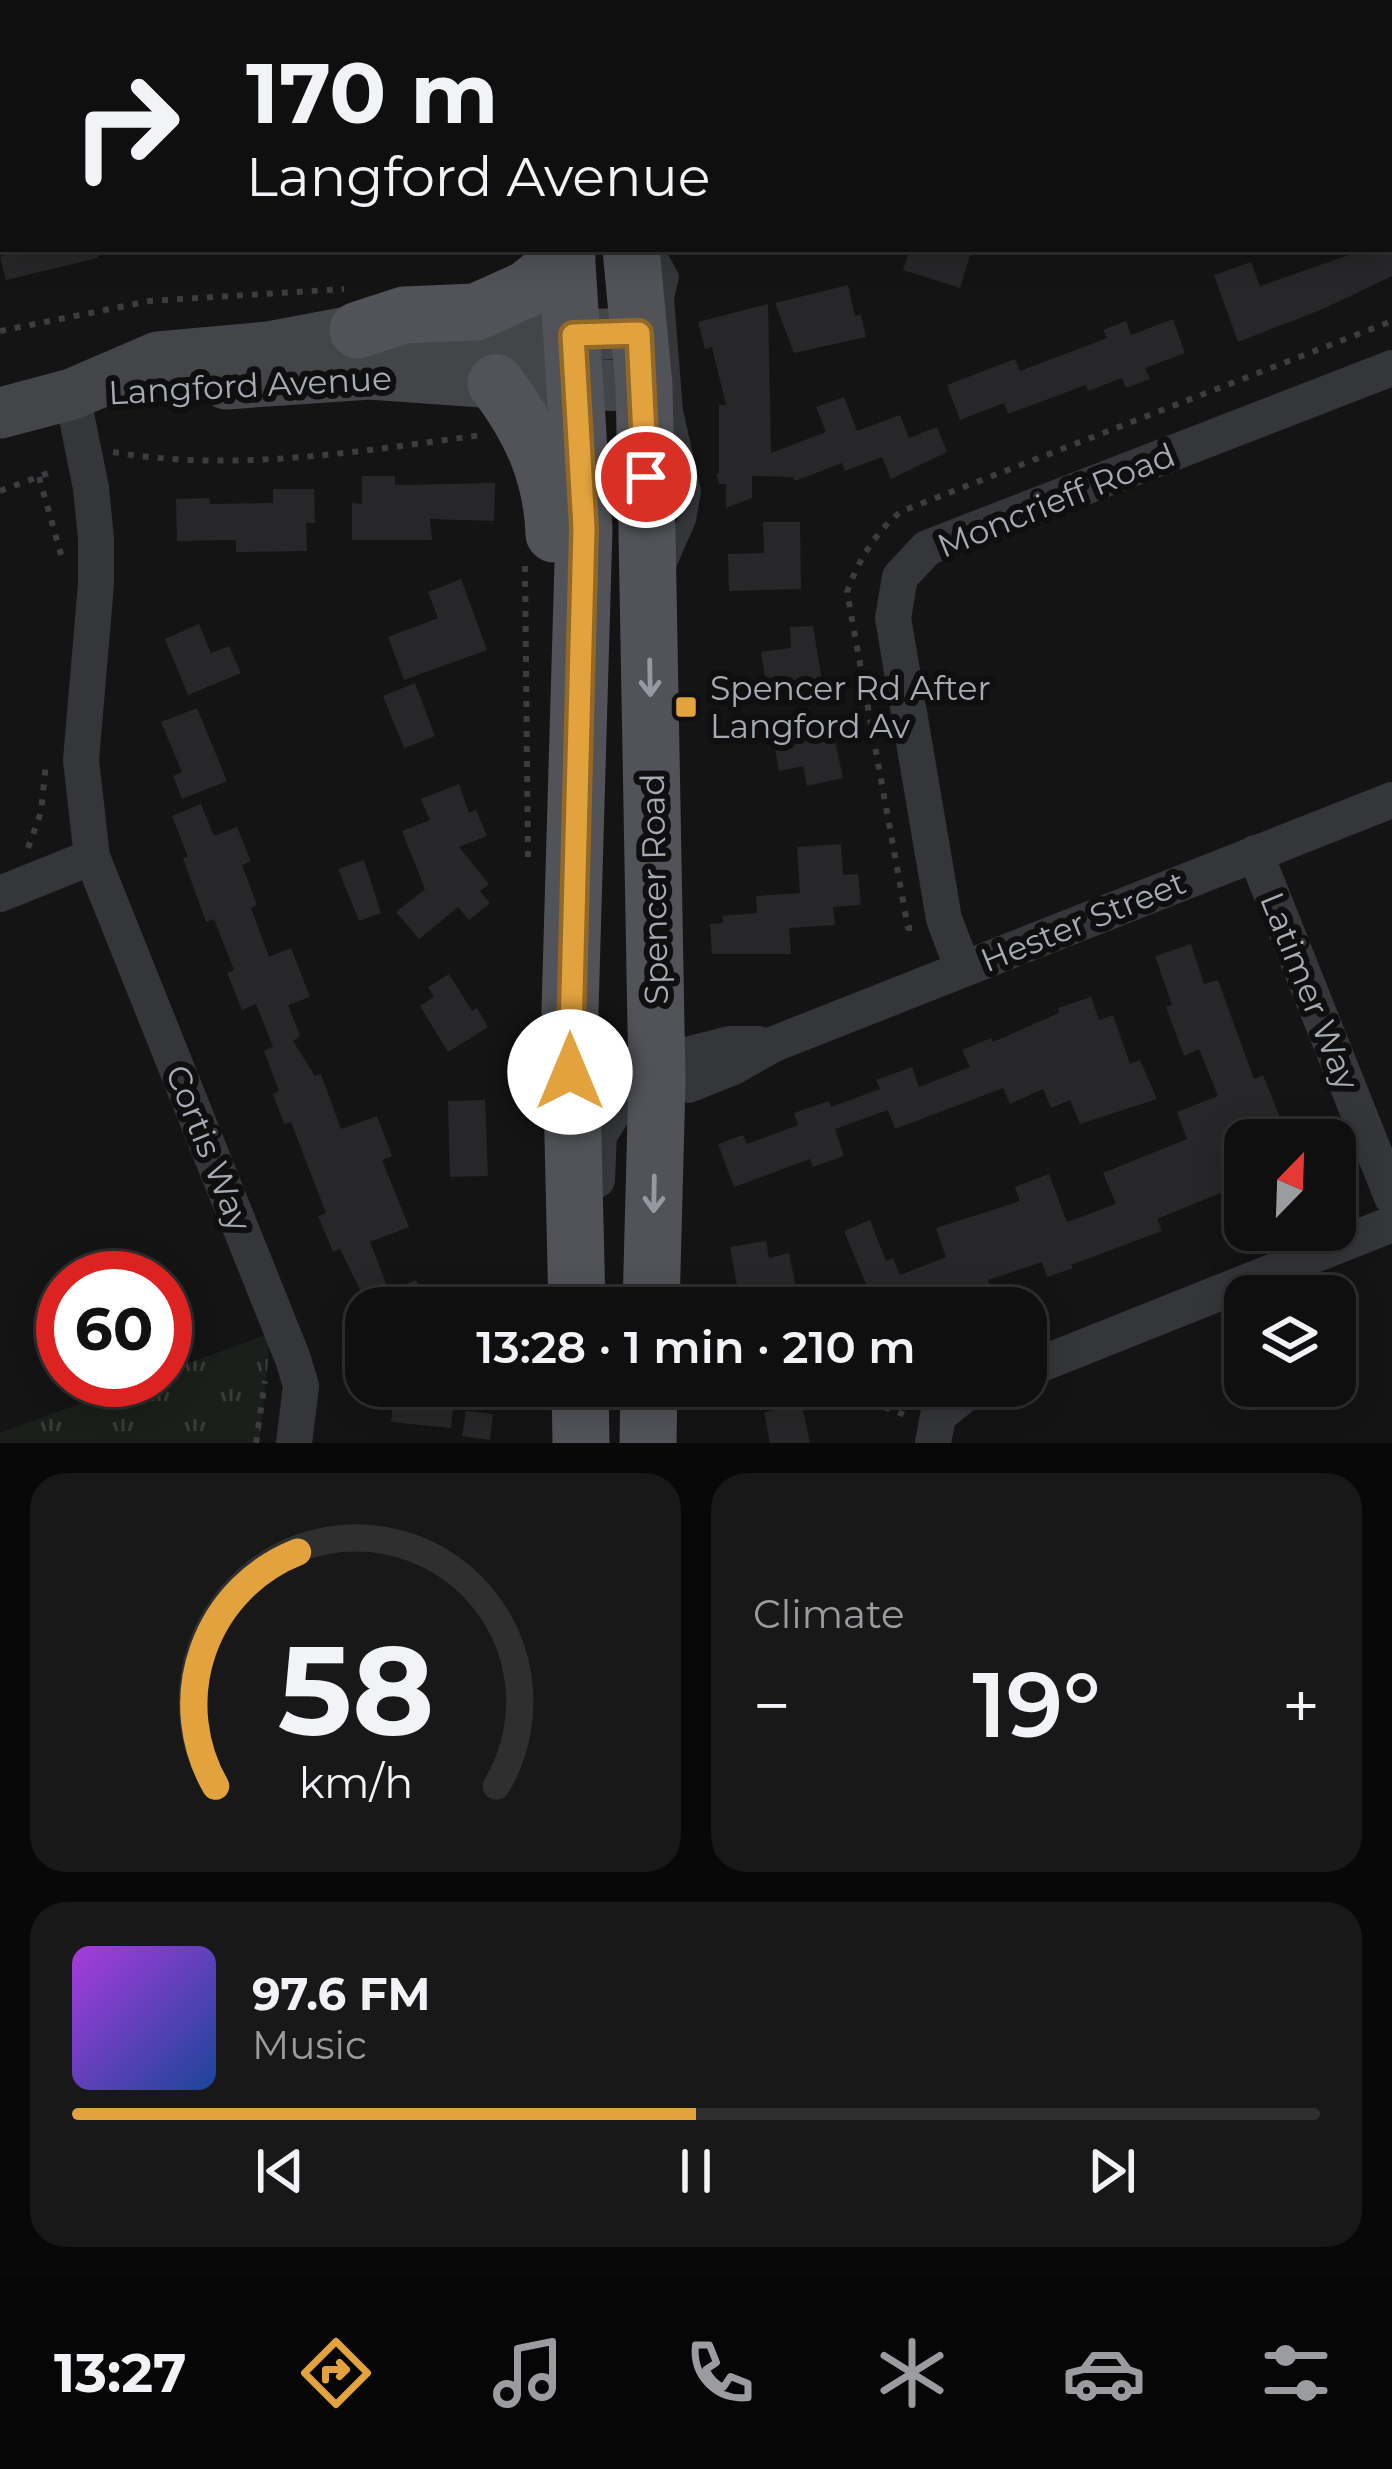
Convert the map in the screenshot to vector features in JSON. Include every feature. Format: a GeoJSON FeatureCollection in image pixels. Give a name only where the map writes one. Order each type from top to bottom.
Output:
{"type":"FeatureCollection","features":[{"type":"Feature","properties":{"kind":"main road","name":"Spencer Road"},"geometry":{"type":"LineString","coordinates":[[631,252],[642,360],[649,614],[657,1081],[652,1287]]}},
{"type":"Feature","properties":{"kind":"main road"},"geometry":{"type":"LineString","coordinates":[[355,309],[404,315],[476,312],[527,289],[567,253]]}},
{"type":"Feature","properties":{"kind":"main road"},"geometry":{"type":"LineString","coordinates":[[567,253],[584,528],[569,1010],[577,1287]]}},
{"type":"Feature","properties":{"kind":"main road","name":"Langford Avenue"},"geometry":{"type":"LineString","coordinates":[[0,413],[72,394],[158,357],[268,347],[355,309],[576,359],[642,360]]}},
{"type":"Feature","properties":{"kind":"main road","name":"Langford Avenue"},"geometry":{"type":"LineString","coordinates":[[72,394],[155,393],[370,374],[494,408],[576,359]]}},
{"type":"Feature","properties":{"kind":"main road"},"geometry":{"type":"LineString","coordinates":[[494,408],[526,424],[543,463],[553,520],[554,761],[576,822]]}},
{"type":"Feature","properties":{"kind":"main road"},"geometry":{"type":"LineString","coordinates":[[580,1407],[581,1443]]}},
{"type":"Feature","properties":{"kind":"main road"},"geometry":{"type":"LineString","coordinates":[[648,1443],[649,1407]]}},
{"type":"Feature","properties":{"kind":"street","name":"Moncrieff Road"},"geometry":{"type":"LineString","coordinates":[[963,969],[944,920],[892,618],[899,577],[927,548],[1392,368]]}},
{"type":"Feature","properties":{"kind":"street","name":"Cortis Way"},"geometry":{"type":"LineString","coordinates":[[72,394],[92,488],[96,539],[81,760],[92,857],[293,1359],[301,1386],[294,1443]]}},
{"type":"Feature","properties":{"kind":"street","name":"Hester Street"},"geometry":{"type":"LineString","coordinates":[[597,1287],[598,1135],[620,1104],[657,1081],[688,1085],[774,1045],[1392,800]]}},
{"type":"Feature","properties":{"kind":"street","name":"Latimer Way"},"geometry":{"type":"LineString","coordinates":[[1255,853],[1392,1197]]}},
{"type":"Feature","properties":{"kind":"street"},"geometry":{"type":"LineString","coordinates":[[0,894],[92,857]]}},
{"type":"Feature","properties":{"kind":"street"},"geometry":{"type":"LineString","coordinates":[[569,1010],[598,1052],[657,1081]]}},
{"type":"Feature","properties":{"kind":"street"},"geometry":{"type":"LineString","coordinates":[[1047,1362],[1392,1224]]}},
{"type":"Feature","properties":{"kind":"lane","name":"Spencer Road"},"geometry":{"type":"LineString","coordinates":[[649,614],[686,520],[692,491],[674,411],[665,298],[670,277],[658,252]]}},
{"type":"Feature","properties":{"kind":"path"},"geometry":{"type":"LineString","coordinates":[[0,331],[150,301],[355,309]]}},
{"type":"Feature","properties":{"kind":"path"},"geometry":{"type":"LineString","coordinates":[[924,929],[908,928],[847,592],[886,522],[902,511],[1392,321]]}},
{"type":"Feature","properties":{"kind":"path"},"geometry":{"type":"LineString","coordinates":[[107,451],[153,459],[329,456],[494,408]]}},
{"type":"Feature","properties":{"kind":"path"},"geometry":{"type":"LineString","coordinates":[[0,491],[69,466]]}},
{"type":"Feature","properties":{"kind":"path"},"geometry":{"type":"LineString","coordinates":[[525,558],[528,866]]}},
{"type":"Feature","properties":{"kind":"path"},"geometry":{"type":"LineString","coordinates":[[883,1407],[936,1430]]}},
{"type":"Feature","properties":{"kind":"green space"},"geometry":{"type":"Polygon","coordinates":[[[271,1333],[259,1443],[0,1443],[0,1433],[71,1407],[192,1407],[192,1362],[271,1333]]]}},
{"type":"Feature","properties":{"kind":"building"},"geometry":{"type":"Polygon","coordinates":[[[11,252],[97,252],[98,258],[6,280],[0,257],[11,252]]]}},
{"type":"Feature","properties":{"kind":"building"},"geometry":{"type":"Polygon","coordinates":[[[909,252],[971,252],[960,288],[903,270],[909,252]]]}},
{"type":"Feature","properties":{"kind":"building"},"geometry":{"type":"Polygon","coordinates":[[[1357,252],[1392,252],[1392,276],[1238,342],[1214,275],[1251,262],[1260,286],[1357,252]]]}},
{"type":"Feature","properties":{"kind":"building"},"geometry":{"type":"Polygon","coordinates":[[[848,285],[866,337],[794,353],[775,303],[848,285]]]}},
{"type":"Feature","properties":{"kind":"building"},"geometry":{"type":"Polygon","coordinates":[[[768,304],[771,453],[826,432],[816,407],[844,397],[857,431],[900,415],[909,438],[937,427],[947,452],[891,479],[882,457],[845,471],[842,463],[795,481],[793,477],[752,476],[752,498],[726,508],[726,484],[719,484],[716,474],[719,405],[726,405],[712,347],[705,349],[698,322],[768,304]]]}},
{"type":"Feature","properties":{"kind":"building"},"geometry":{"type":"Polygon","coordinates":[[[1173,319],[1185,353],[1145,368],[1150,379],[1126,388],[1122,378],[1088,391],[1086,385],[1008,414],[1004,403],[960,420],[947,385],[1015,359],[1020,371],[1107,338],[1103,330],[1126,321],[1131,335],[1173,319]]]}},
{"type":"Feature","properties":{"kind":"building"},"geometry":{"type":"Polygon","coordinates":[[[362,476],[395,476],[395,485],[495,483],[494,521],[430,519],[432,540],[352,540],[352,503],[362,504],[362,476]]]}},
{"type":"Feature","properties":{"kind":"building"},"geometry":{"type":"Polygon","coordinates":[[[273,489],[314,489],[315,523],[306,523],[307,551],[236,552],[236,540],[177,541],[176,499],[273,503],[273,489]]]}},
{"type":"Feature","properties":{"kind":"building"},"geometry":{"type":"Polygon","coordinates":[[[763,522],[800,522],[801,589],[729,591],[728,554],[764,553],[763,522]]]}},
{"type":"Feature","properties":{"kind":"building"},"geometry":{"type":"Polygon","coordinates":[[[461,579],[487,650],[404,680],[388,637],[438,618],[428,592],[461,579]]]}},
{"type":"Feature","properties":{"kind":"building"},"geometry":{"type":"Polygon","coordinates":[[[199,624],[211,653],[229,646],[241,673],[188,695],[165,639],[199,624]]]}},
{"type":"Feature","properties":{"kind":"building"},"geometry":{"type":"Polygon","coordinates":[[[813,626],[823,686],[768,695],[761,652],[791,648],[790,627],[813,626]]]}},
{"type":"Feature","properties":{"kind":"building"},"geometry":{"type":"Polygon","coordinates":[[[415,683],[435,736],[404,748],[383,696],[415,683]]]}},
{"type":"Feature","properties":{"kind":"building"},"geometry":{"type":"Polygon","coordinates":[[[197,708],[227,781],[182,799],[173,776],[182,772],[161,722],[197,708]]]}},
{"type":"Feature","properties":{"kind":"building"},"geometry":{"type":"Polygon","coordinates":[[[832,727],[843,778],[807,786],[803,766],[779,771],[773,738],[832,727]]]}},
{"type":"Feature","properties":{"kind":"building"},"geometry":{"type":"Polygon","coordinates":[[[459,784],[469,813],[476,810],[487,836],[459,847],[489,884],[480,891],[490,903],[469,920],[458,907],[419,939],[396,912],[425,889],[402,831],[430,820],[421,799],[459,784]]]}},
{"type":"Feature","properties":{"kind":"building"},"geometry":{"type":"Polygon","coordinates":[[[201,804],[214,836],[237,827],[251,861],[242,865],[257,905],[251,908],[269,957],[291,948],[310,997],[288,1005],[300,1036],[293,1041],[315,1076],[321,1074],[341,1129],[377,1116],[392,1156],[382,1160],[409,1227],[370,1242],[387,1287],[359,1287],[340,1249],[333,1252],[318,1216],[326,1213],[291,1122],[284,1124],[273,1094],[279,1091],[264,1051],[273,1047],[256,1004],[242,1010],[227,973],[234,970],[214,919],[206,922],[172,816],[201,804]]]}},
{"type":"Feature","properties":{"kind":"building"},"geometry":{"type":"Polygon","coordinates":[[[841,844],[843,875],[858,874],[861,905],[833,907],[835,925],[789,928],[791,954],[712,954],[710,924],[723,923],[722,916],[757,913],[756,896],[800,893],[797,847],[841,844]]]}},
{"type":"Feature","properties":{"kind":"building"},"geometry":{"type":"Polygon","coordinates":[[[364,860],[381,913],[359,921],[338,869],[364,860]]]}},
{"type":"Feature","properties":{"kind":"building"},"geometry":{"type":"Polygon","coordinates":[[[1191,944],[1204,984],[1218,980],[1254,1079],[1263,1075],[1281,1119],[1224,1119],[1224,1192],[1157,1219],[1162,1231],[1047,1277],[1042,1262],[988,1280],[990,1287],[867,1287],[844,1231],[870,1220],[886,1261],[893,1258],[900,1275],[946,1257],[936,1228],[1020,1201],[1015,1187],[1049,1174],[1067,1222],[1116,1204],[1103,1173],[1187,1139],[1177,1112],[1218,1096],[1199,1049],[1184,1056],[1166,1007],[1172,1005],[1155,956],[1191,944]]]}},
{"type":"Feature","properties":{"kind":"building"},"geometry":{"type":"Polygon","coordinates":[[[449,974],[488,1027],[448,1052],[420,1006],[434,997],[428,987],[449,974]]]}},
{"type":"Feature","properties":{"kind":"building"},"geometry":{"type":"Polygon","coordinates":[[[1091,997],[1099,1020],[1113,1015],[1130,1064],[1140,1060],[1157,1099],[1080,1124],[1070,1100],[1051,1108],[1043,1089],[1010,1104],[1003,1088],[895,1129],[888,1110],[835,1129],[844,1156],[813,1167],[810,1159],[734,1187],[718,1144],[743,1135],[747,1144],[798,1125],[794,1113],[829,1101],[831,1107],[880,1089],[876,1080],[912,1067],[919,1087],[970,1067],[962,1050],[991,1038],[993,1042],[1059,1013],[1058,1008],[1091,997]]]}},
{"type":"Feature","properties":{"kind":"building"},"geometry":{"type":"Polygon","coordinates":[[[485,1100],[488,1176],[450,1177],[448,1101],[485,1100]]]}},
{"type":"Feature","properties":{"kind":"building"},"geometry":{"type":"Polygon","coordinates":[[[766,1241],[769,1258],[789,1253],[796,1287],[737,1287],[730,1247],[766,1241]]]}},
{"type":"Feature","properties":{"kind":"building"},"geometry":{"type":"Polygon","coordinates":[[[393,1407],[453,1407],[451,1428],[391,1422],[393,1407]]]}},
{"type":"Feature","properties":{"kind":"building"},"geometry":{"type":"Polygon","coordinates":[[[802,1407],[810,1443],[770,1443],[764,1412],[802,1407]]]}},
{"type":"Feature","properties":{"kind":"building"},"geometry":{"type":"Polygon","coordinates":[[[466,1411],[493,1414],[490,1440],[462,1436],[466,1411]]]}},
{"type":"Feature","properties":{"kind":"place","name":"Spencer Rd After Langford Av"},"geometry":{"type":"Point","coordinates":[686,707]}},
{"type":"Feature","properties":{"kind":"route"},"geometry":{"type":"LineString","coordinates":[[570,1072],[584,528],[573,335],[639,333],[646,477]]}}]}
